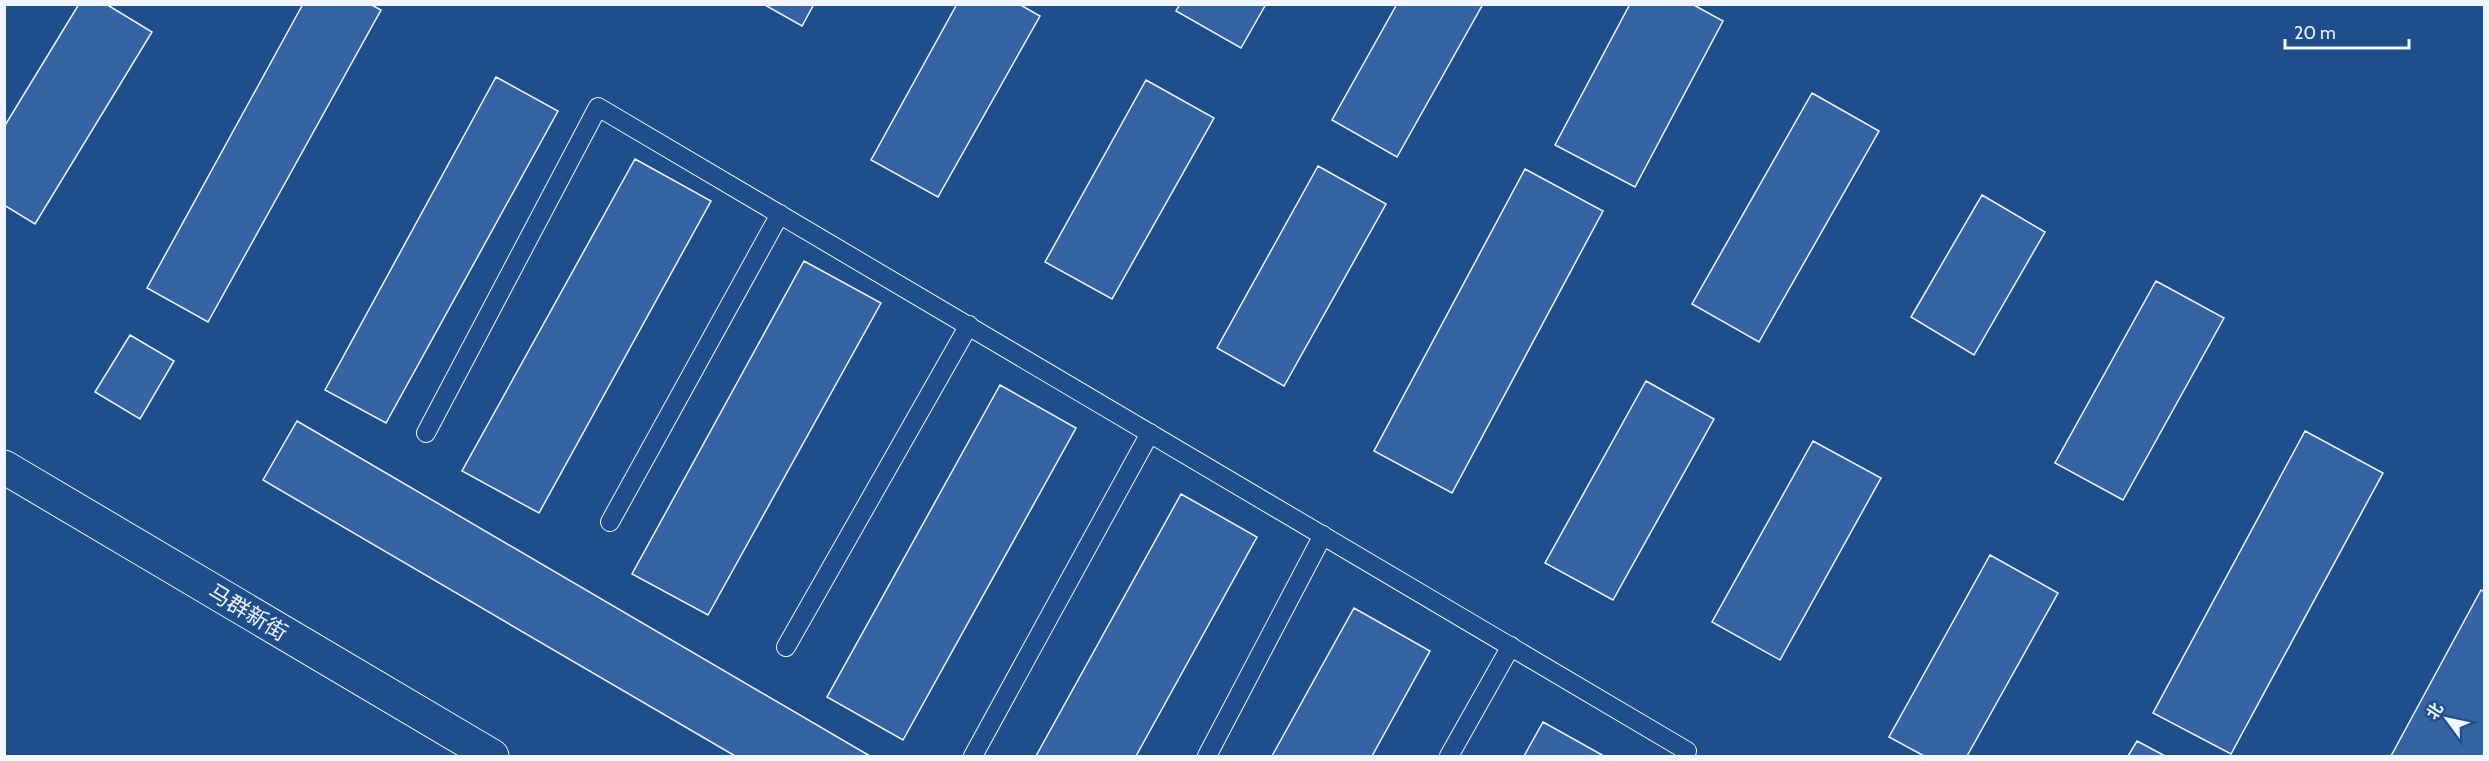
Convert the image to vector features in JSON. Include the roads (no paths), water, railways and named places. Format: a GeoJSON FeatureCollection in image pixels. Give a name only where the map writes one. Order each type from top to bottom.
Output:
{"type":"FeatureCollection","features":[{"type":"Feature","properties":{"kind":"main road","name":"马群新街"},"geometry":{"type":"LineString","coordinates":[[4,467],[492,756]]}},
{"type":"Feature","properties":{"kind":"lane"},"geometry":{"type":"LineString","coordinates":[[426,433],[598,107],[1687,751],[1684,756]]}},
{"type":"Feature","properties":{"kind":"lane"},"geometry":{"type":"LineString","coordinates":[[610,522],[780,214]]}},
{"type":"Feature","properties":{"kind":"lane"},"geometry":{"type":"LineString","coordinates":[[786,647],[969,325]]}},
{"type":"Feature","properties":{"kind":"lane"},"geometry":{"type":"LineString","coordinates":[[973,756],[1150,433]]}},
{"type":"Feature","properties":{"kind":"lane"},"geometry":{"type":"LineString","coordinates":[[1207,756],[1323,535]]}},
{"type":"Feature","properties":{"kind":"lane"},"geometry":{"type":"LineString","coordinates":[[1449,756],[1511,646]]}}]}
